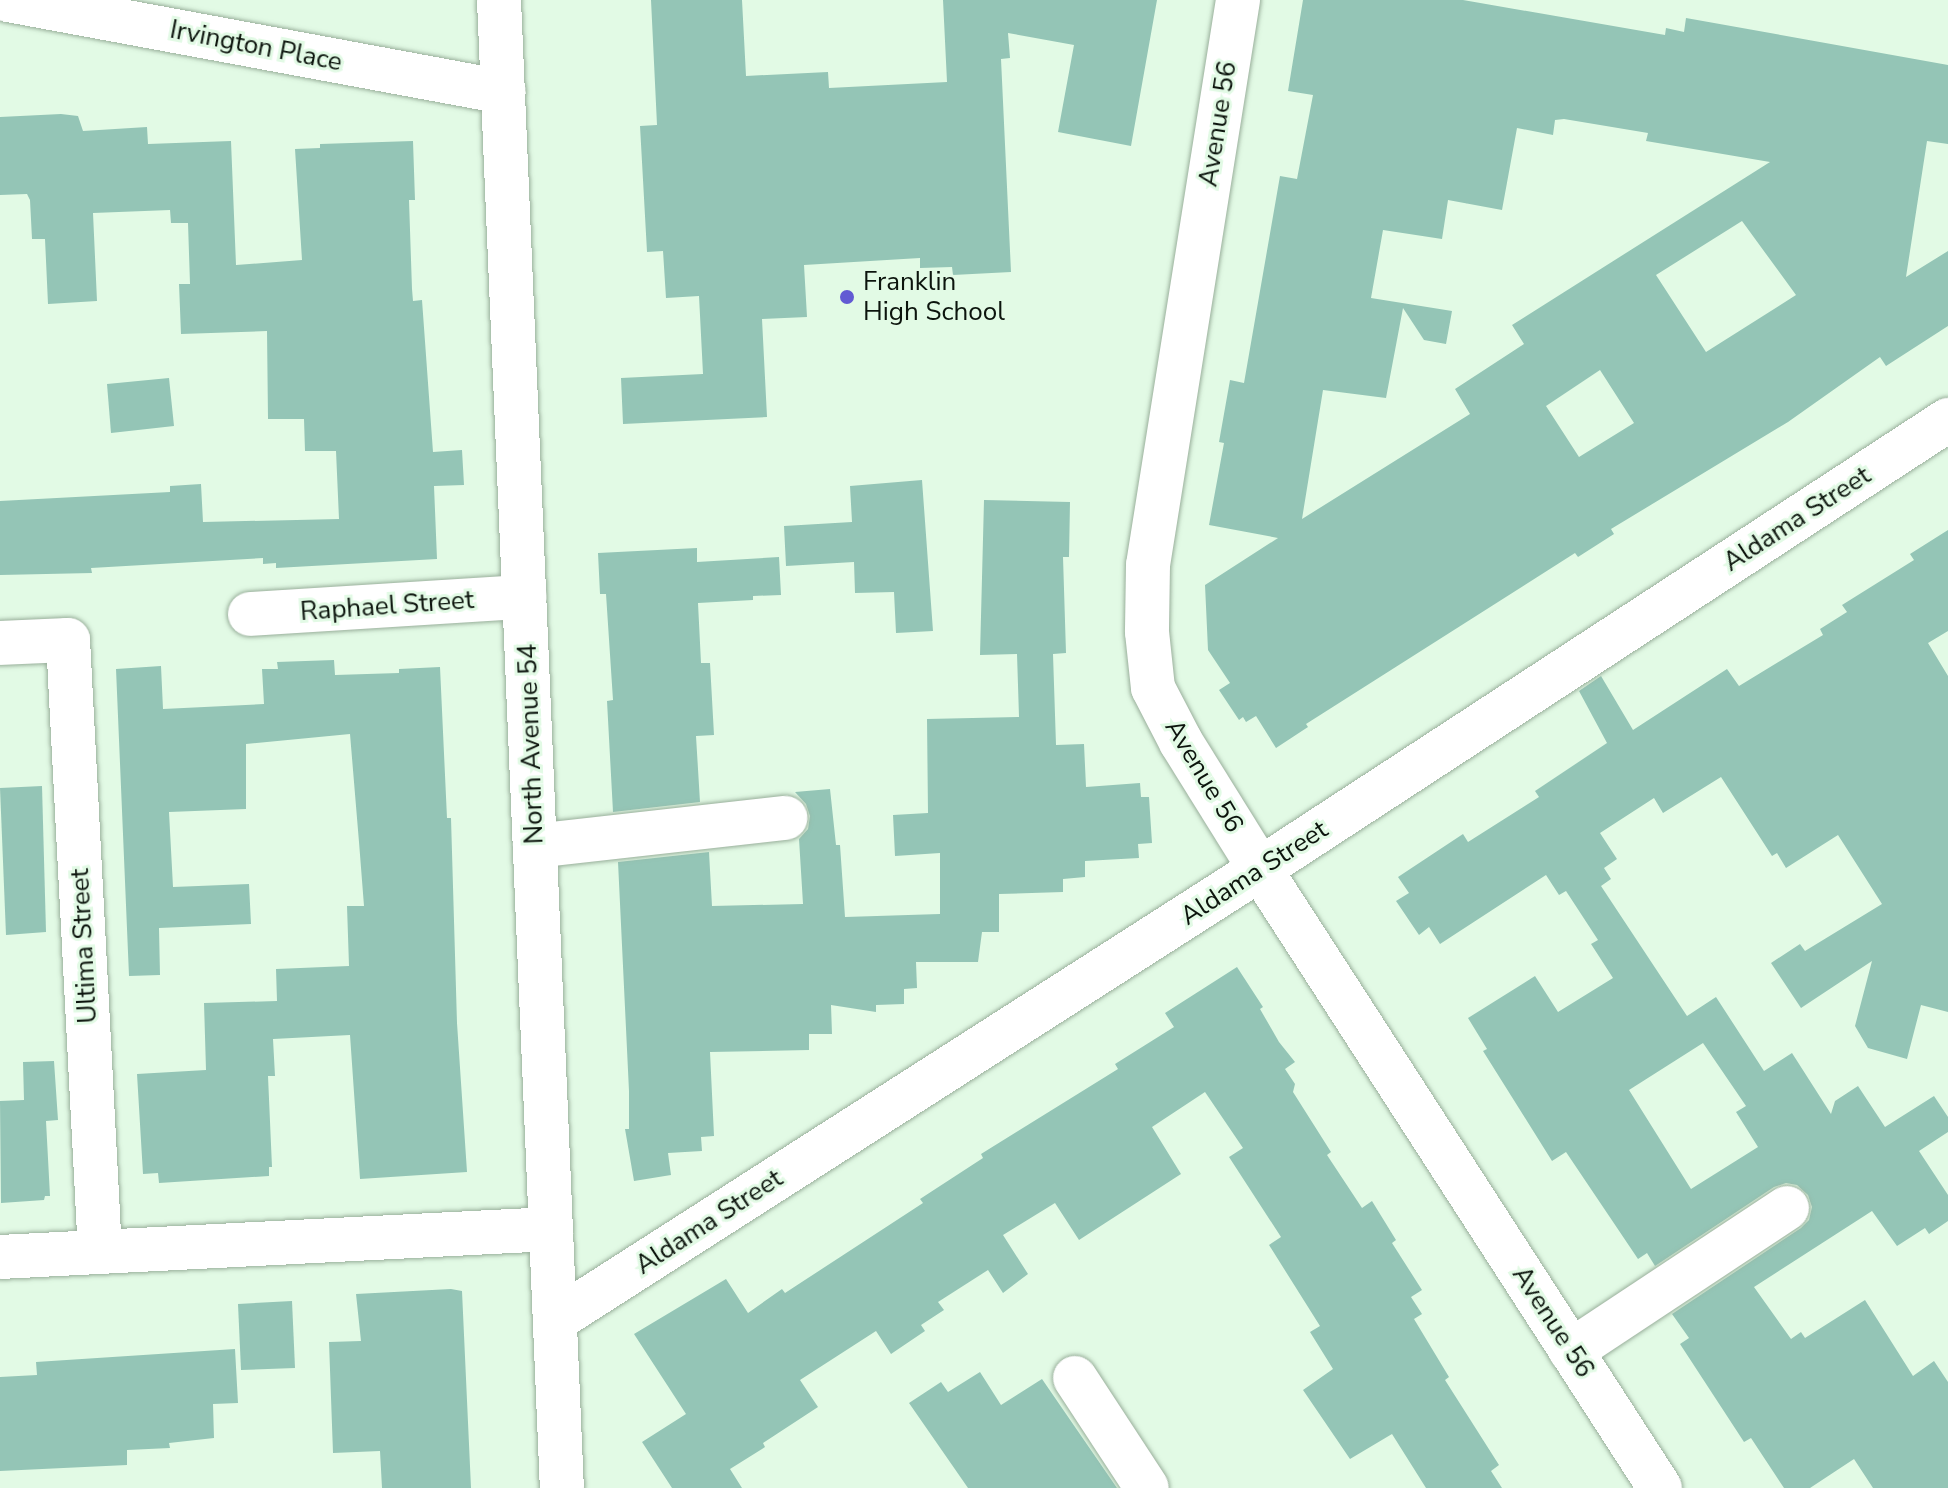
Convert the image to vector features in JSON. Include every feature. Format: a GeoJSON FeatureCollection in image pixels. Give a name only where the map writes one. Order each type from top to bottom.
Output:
{"type":"FeatureCollection","features":[{"type":"Feature","properties":{"kind":"street","name":"Irvington Place"},"geometry":{"type":"LineString","coordinates":[[8,0],[504,92]]}},
{"type":"Feature","properties":{"kind":"street","name":"North Avenue 54"},"geometry":{"type":"LineString","coordinates":[[499,0],[562,1488]]}},
{"type":"Feature","properties":{"kind":"street","name":"Avenue 56"},"geometry":{"type":"LineString","coordinates":[[1238,0],[1148,565],[1147,632],[1153,688],[1181,742],[1260,869],[1660,1488]]}},
{"type":"Feature","properties":{"kind":"street","name":"Aldama Street"},"geometry":{"type":"LineString","coordinates":[[557,1319],[1260,869],[1948,420]]}},
{"type":"Feature","properties":{"kind":"street","name":"Raphael Street"},"geometry":{"type":"LineString","coordinates":[[250,614],[524,597]]}},
{"type":"Feature","properties":{"kind":"street","name":"Ultima Street"},"geometry":{"type":"LineString","coordinates":[[0,643],[68,640],[100,1252]]}},
{"type":"Feature","properties":{"kind":"street"},"geometry":{"type":"LineString","coordinates":[[535,846],[785,818]]}},
{"type":"Feature","properties":{"kind":"street"},"geometry":{"type":"LineString","coordinates":[[1571,1351],[1787,1208]]}},
{"type":"Feature","properties":{"kind":"street"},"geometry":{"type":"LineString","coordinates":[[0,1257],[551,1229]]}},
{"type":"Feature","properties":{"kind":"street"},"geometry":{"type":"LineString","coordinates":[[1075,1378],[1147,1488]]}},
{"type":"Feature","properties":{"kind":"building"},"geometry":{"type":"Polygon","coordinates":[[[651,0],[742,0],[746,76],[828,72],[829,88],[947,82],[943,0],[1157,0],[1131,146],[1058,132],[1074,45],[1008,33],[1010,58],[1001,59],[1011,272],[953,275],[952,267],[920,268],[920,258],[804,265],[807,317],[762,319],[767,417],[623,424],[621,378],[703,374],[699,296],[666,298],[663,251],[647,252],[640,126],[657,125],[651,0]]]}},
{"type":"Feature","properties":{"kind":"building"},"geometry":{"type":"Polygon","coordinates":[[[1303,0],[1463,0],[1665,35],[1666,28],[1684,32],[1686,18],[1948,65],[1948,144],[1927,141],[1906,277],[1948,251],[1948,326],[1886,366],[1880,357],[1788,422],[1611,529],[1614,534],[1578,557],[1575,553],[1306,724],[1308,727],[1276,748],[1256,716],[1246,722],[1243,717],[1239,720],[1219,690],[1230,683],[1208,650],[1205,585],[1278,538],[1209,525],[1224,443],[1219,442],[1230,380],[1244,383],[1280,176],[1297,179],[1313,95],[1288,91],[1303,0]],[[1555,120],[1553,135],[1517,128],[1502,210],[1448,200],[1442,239],[1383,230],[1371,298],[1452,311],[1446,344],[1424,340],[1403,308],[1386,398],[1323,390],[1302,519],[1470,414],[1455,389],[1524,344],[1512,325],[1770,162],[1646,141],[1648,133],[1555,120]],[[1742,221],[1656,275],[1706,352],[1796,295],[1742,221]],[[1600,370],[1546,406],[1579,457],[1634,423],[1600,370]]]}},
{"type":"Feature","properties":{"kind":"building"},"geometry":{"type":"Polygon","coordinates":[[[78,116],[83,131],[147,127],[148,144],[231,141],[236,265],[302,260],[295,149],[320,148],[320,144],[413,141],[415,200],[409,200],[412,289],[413,301],[422,300],[433,452],[462,450],[464,485],[434,486],[437,559],[276,568],[276,563],[263,564],[263,558],[91,568],[92,573],[0,575],[0,501],[170,492],[170,486],[201,484],[203,522],[339,519],[336,451],[305,451],[304,419],[268,419],[267,331],[181,334],[179,284],[190,284],[188,223],[171,223],[170,210],[93,213],[97,301],[48,304],[45,239],[32,239],[30,200],[27,194],[0,195],[0,117],[78,116]]]}},
{"type":"Feature","properties":{"kind":"building"},"geometry":{"type":"Polygon","coordinates":[[[169,378],[174,426],[111,433],[107,384],[169,378]]]}},
{"type":"Feature","properties":{"kind":"building"},"geometry":{"type":"Polygon","coordinates":[[[922,480],[933,631],[896,633],[894,592],[855,593],[854,562],[786,566],[784,526],[852,522],[850,486],[922,480]]]}},
{"type":"Feature","properties":{"kind":"building"},"geometry":{"type":"Polygon","coordinates":[[[984,500],[1070,502],[1069,557],[1063,557],[1066,653],[1053,654],[1056,745],[1084,744],[1086,787],[1140,783],[1141,797],[1149,797],[1152,843],[1138,844],[1139,858],[1085,861],[1085,877],[1063,879],[1063,892],[999,894],[999,932],[982,932],[978,962],[916,962],[917,988],[904,989],[904,1004],[876,1005],[876,1012],[831,1005],[832,1034],[809,1034],[809,1050],[710,1052],[714,1136],[701,1137],[702,1151],[668,1153],[671,1175],[634,1181],[625,1129],[629,1129],[629,1091],[618,862],[709,852],[712,906],[803,904],[799,839],[808,829],[810,816],[806,804],[795,792],[830,789],[836,845],[840,845],[845,917],[940,914],[940,853],[895,856],[893,815],[928,813],[927,719],[1019,717],[1017,654],[980,655],[984,500]]]}},
{"type":"Feature","properties":{"kind":"building"},"geometry":{"type":"Polygon","coordinates":[[[1948,530],[1948,631],[1928,643],[1948,676],[1948,1012],[1921,1005],[1907,1059],[1868,1048],[1855,1026],[1872,961],[1801,1008],[1771,963],[1800,944],[1805,951],[1882,904],[1838,835],[1786,868],[1777,853],[1772,856],[1721,777],[1663,813],[1654,798],[1600,833],[1617,859],[1604,868],[1611,879],[1601,886],[1687,1016],[1716,997],[1764,1071],[1792,1053],[1831,1114],[1835,1101],[1858,1086],[1885,1127],[1934,1096],[1948,1117],[1948,1132],[1919,1151],[1948,1195],[1948,1221],[1929,1234],[1925,1228],[1897,1246],[1872,1211],[1754,1287],[1791,1339],[1801,1332],[1805,1338],[1865,1300],[1913,1376],[1934,1361],[1948,1382],[1948,1488],[1873,1488],[1854,1459],[1810,1488],[1784,1488],[1751,1438],[1744,1442],[1680,1344],[1689,1338],[1672,1314],[1801,1228],[1809,1220],[1812,1207],[1808,1195],[1797,1185],[1786,1183],[1774,1187],[1655,1266],[1647,1253],[1638,1259],[1566,1152],[1552,1161],[1483,1051],[1487,1049],[1468,1018],[1535,976],[1558,1012],[1613,978],[1591,944],[1598,940],[1566,891],[1559,895],[1546,875],[1440,944],[1429,927],[1419,935],[1396,901],[1409,893],[1398,877],[1463,834],[1468,842],[1539,797],[1535,791],[1607,743],[1579,691],[1601,676],[1633,730],[1727,669],[1739,686],[1823,635],[1820,629],[1847,612],[1842,605],[1914,560],[1910,554],[1948,530]],[[1703,1043],[1629,1090],[1691,1189],[1758,1147],[1736,1112],[1746,1106],[1703,1043]]]}},
{"type":"Feature","properties":{"kind":"building"},"geometry":{"type":"Polygon","coordinates":[[[697,548],[697,562],[779,557],[781,595],[698,603],[701,663],[710,663],[714,735],[696,736],[700,802],[613,812],[607,701],[613,700],[606,594],[600,594],[598,553],[697,548]]]}},
{"type":"Feature","properties":{"kind":"building"},"geometry":{"type":"Polygon","coordinates":[[[334,660],[335,675],[399,673],[399,669],[440,667],[447,818],[451,818],[457,1023],[467,1172],[360,1179],[350,1035],[273,1039],[275,1076],[268,1076],[272,1167],[269,1167],[269,1176],[159,1183],[158,1173],[143,1174],[137,1074],[206,1070],[204,1003],[277,1001],[276,969],[349,966],[347,906],[364,906],[350,734],[246,744],[246,809],[169,812],[173,887],[249,884],[251,924],[159,928],[160,975],[129,976],[116,669],[161,666],[163,709],[264,704],[262,669],[278,669],[277,662],[334,660]]]}},
{"type":"Feature","properties":{"kind":"building"},"geometry":{"type":"Polygon","coordinates":[[[42,786],[46,932],[6,935],[0,788],[42,786]]]}},
{"type":"Feature","properties":{"kind":"building"},"geometry":{"type":"Polygon","coordinates":[[[1237,967],[1263,1007],[1260,1009],[1279,1042],[1295,1062],[1285,1069],[1295,1084],[1293,1092],[1331,1152],[1327,1155],[1362,1208],[1372,1201],[1396,1240],[1392,1243],[1422,1290],[1411,1297],[1422,1314],[1414,1319],[1449,1377],[1445,1380],[1499,1465],[1491,1471],[1502,1488],[1426,1488],[1392,1434],[1350,1459],[1303,1390],[1333,1369],[1310,1332],[1320,1326],[1269,1245],[1281,1237],[1229,1157],[1243,1148],[1205,1092],[1152,1127],[1181,1174],[1079,1240],[1055,1203],[1003,1235],[1028,1274],[1003,1293],[988,1270],[938,1302],[944,1310],[921,1325],[925,1331],[891,1354],[876,1331],[800,1380],[818,1407],[730,1469],[742,1488],[672,1488],[642,1442],[686,1414],[634,1334],[726,1279],[748,1313],[782,1289],[785,1293],[923,1203],[920,1199],[983,1158],[981,1154],[1118,1069],[1115,1064],[1174,1027],[1165,1013],[1237,967]]]}},
{"type":"Feature","properties":{"kind":"building"},"geometry":{"type":"Polygon","coordinates":[[[54,1061],[58,1120],[46,1121],[50,1196],[45,1196],[44,1200],[1,1203],[0,1101],[24,1100],[23,1062],[54,1061]]]}},
{"type":"Feature","properties":{"kind":"building"},"geometry":{"type":"Polygon","coordinates":[[[462,1291],[471,1488],[382,1488],[380,1451],[333,1453],[329,1342],[361,1341],[356,1294],[462,1291]]]}},
{"type":"Feature","properties":{"kind":"building"},"geometry":{"type":"Polygon","coordinates":[[[292,1301],[295,1368],[241,1370],[238,1304],[292,1301]]]}},
{"type":"Feature","properties":{"kind":"building"},"geometry":{"type":"Polygon","coordinates":[[[235,1349],[238,1403],[213,1404],[214,1438],[169,1443],[170,1448],[127,1450],[127,1465],[0,1471],[0,1377],[37,1375],[36,1362],[235,1349]]]}},
{"type":"Feature","properties":{"kind":"building"},"geometry":{"type":"Polygon","coordinates":[[[980,1372],[1001,1405],[1042,1379],[1117,1488],[968,1488],[909,1403],[941,1382],[948,1392],[980,1372]]]}},
{"type":"Feature","properties":{"kind":"place","name":"Franklin High School"},"geometry":{"type":"Point","coordinates":[847,297]}}]}
